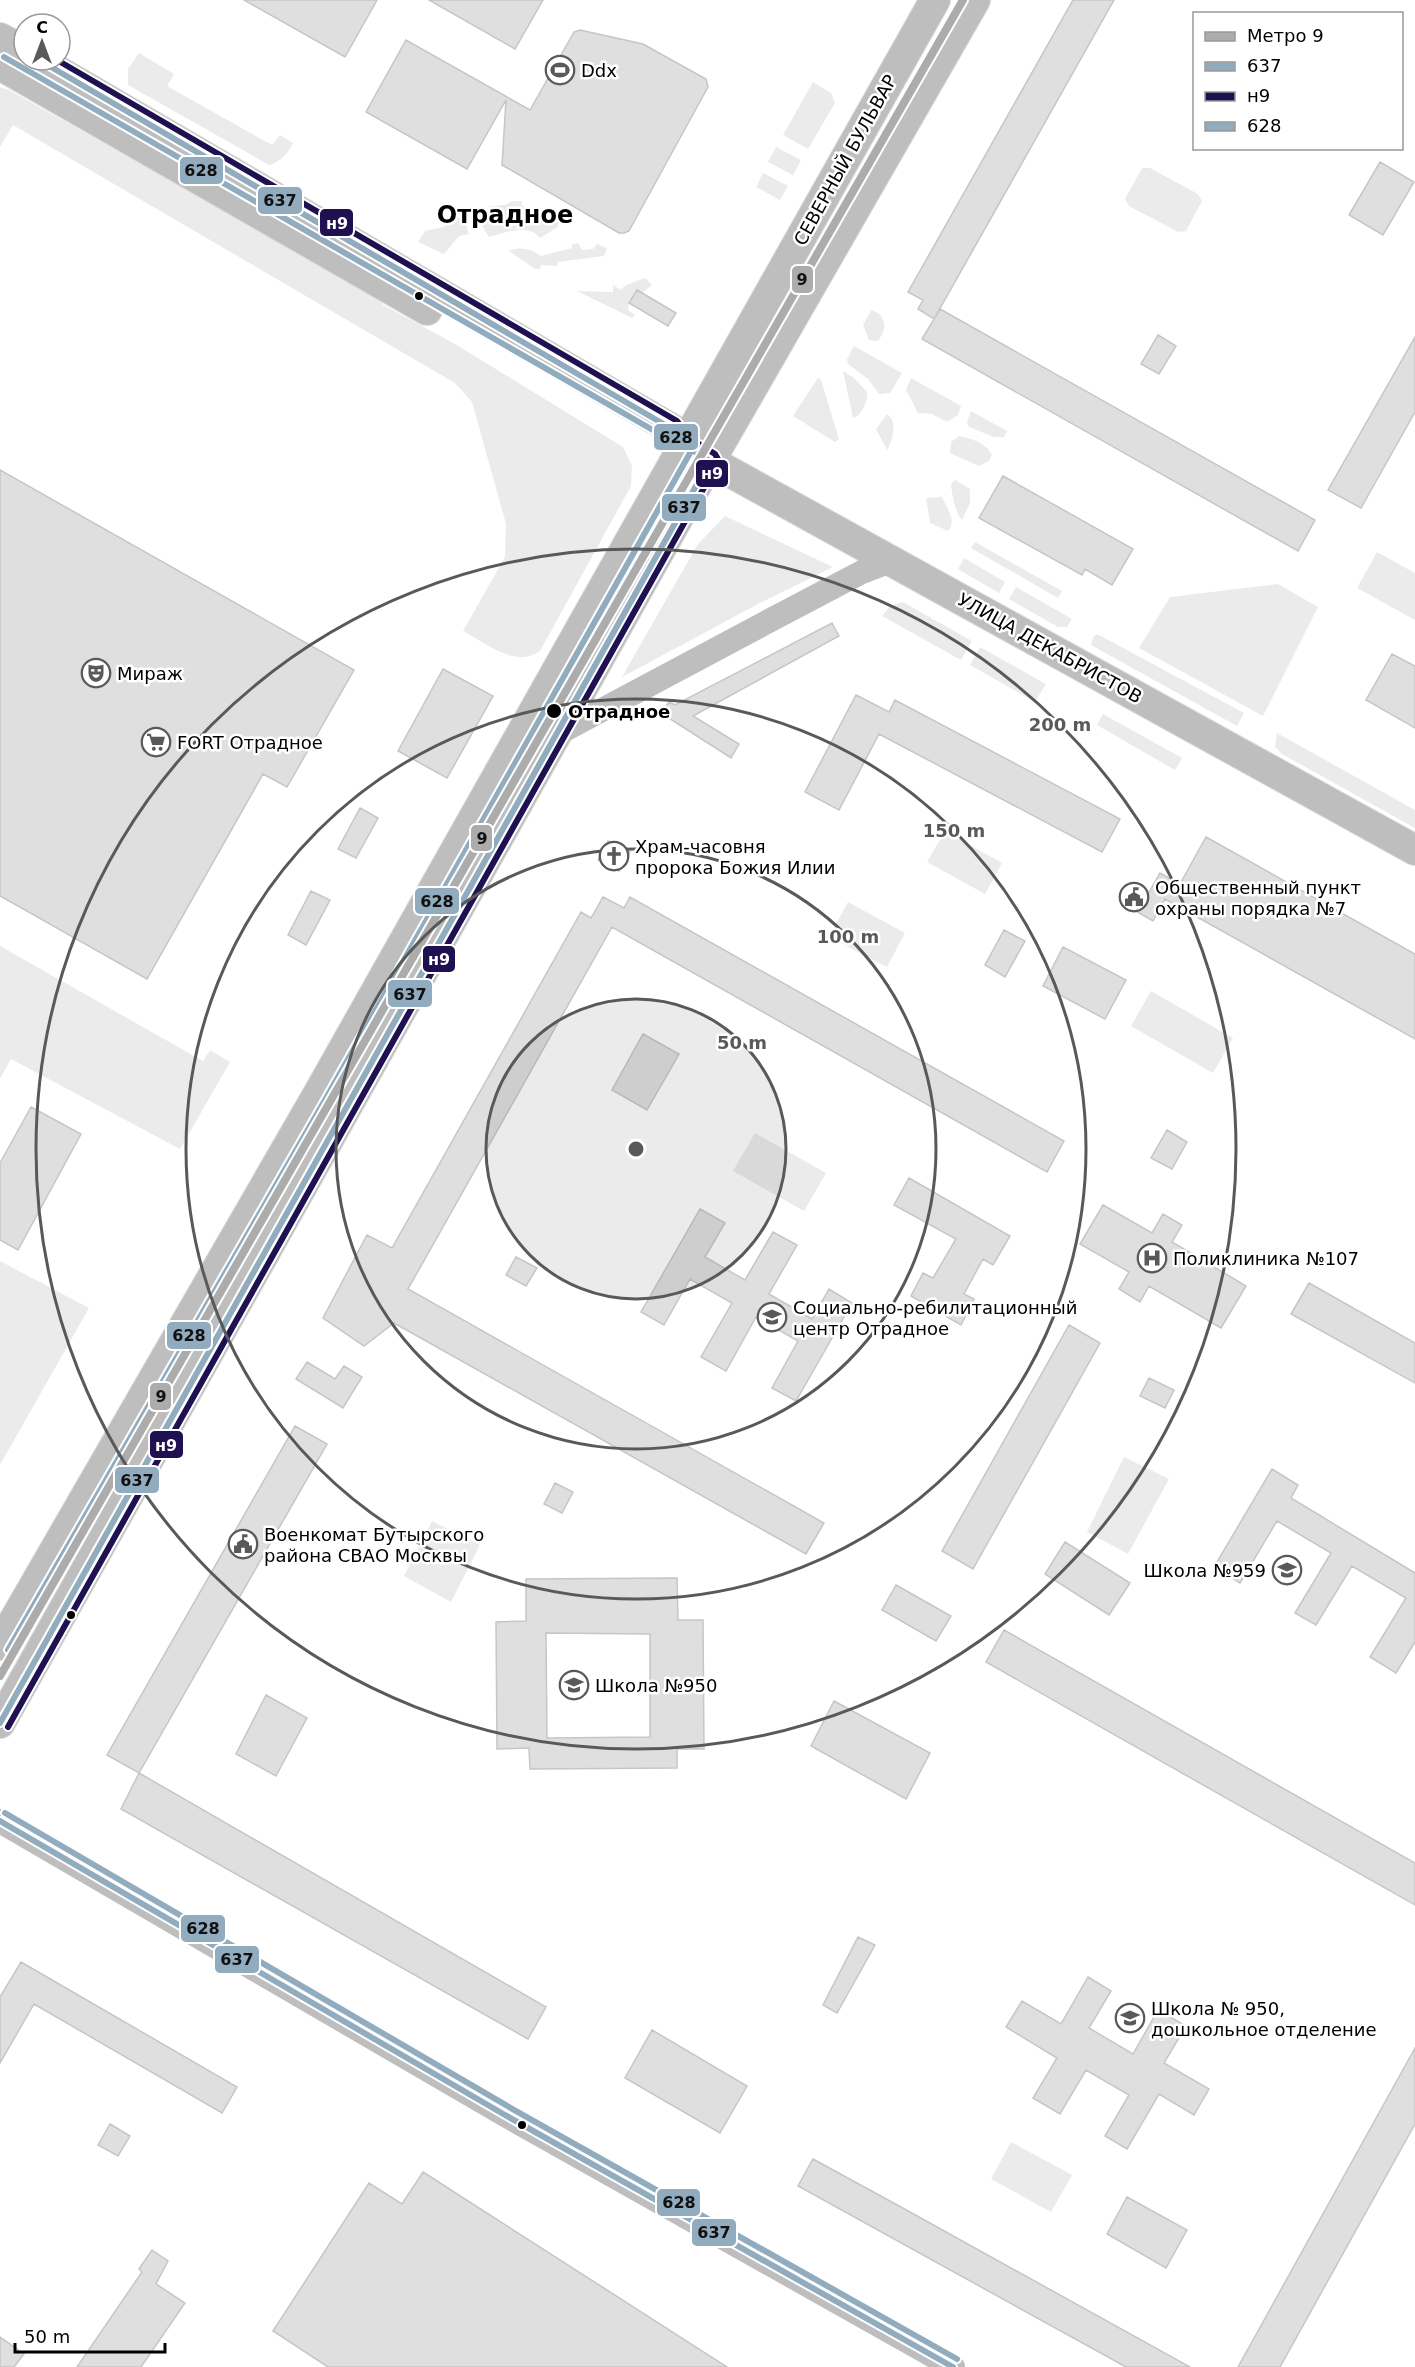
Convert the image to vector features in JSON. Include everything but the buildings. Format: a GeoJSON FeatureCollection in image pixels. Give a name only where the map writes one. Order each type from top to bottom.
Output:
{"type":"FeatureCollection","features":[{"type":"Feature","properties":{"kind":"main road","name":"СЕВЕРНЫЙ БУЛЬВАР"},"geometry":{"type":"LineString","coordinates":[[697,454],[935,0]]}},
{"type":"Feature","properties":{"kind":"main road","name":"СЕВЕРНЫЙ БУЛЬВАР"},"geometry":{"type":"LineString","coordinates":[[697,454],[975,0]]}},
{"type":"Feature","properties":{"kind":"main road","name":"УЛИЦА ДЕКАБРИСТОВ"},"geometry":{"type":"LineString","coordinates":[[0,65],[663,446],[697,454],[1415,850]]}},
{"type":"Feature","properties":{"kind":"main road","name":"УЛИЦА ДЕКАБРИСТОВ"},"geometry":{"type":"LineString","coordinates":[[60,72],[672,429],[697,454]]}},
{"type":"Feature","properties":{"kind":"main road"},"geometry":{"type":"LineString","coordinates":[[0,1723],[555,735],[697,454]]}},
{"type":"Feature","properties":{"kind":"main road"},"geometry":{"type":"LineString","coordinates":[[0,1645],[321,1089],[547,686],[697,454]]}},
{"type":"Feature","properties":{"kind":"street"},"geometry":{"type":"LineString","coordinates":[[555,735],[767,621],[862,572],[892,560]]}},
{"type":"Feature","properties":{"kind":"street"},"geometry":{"type":"LineString","coordinates":[[0,1821],[505,2115],[953,2367]]}},
{"type":"Feature","properties":{"kind":"shaded area"},"geometry":{"type":"Polygon","coordinates":[[[139,53],[174,74],[167,86],[272,145],[280,135],[293,143],[289,151],[280,160],[269,165],[128,85],[128,69],[139,53]]]}},
{"type":"Feature","properties":{"kind":"shaded area"},"geometry":{"type":"Polygon","coordinates":[[[813,82],[831,93],[835,103],[808,149],[783,135],[813,82]]]}},
{"type":"Feature","properties":{"kind":"shaded area"},"geometry":{"type":"Polygon","coordinates":[[[0,87],[380,297],[383,305],[455,344],[623,447],[632,466],[631,486],[540,651],[531,656],[511,656],[463,631],[505,557],[506,524],[472,402],[455,383],[13,125],[0,147],[0,87]]]}},
{"type":"Feature","properties":{"kind":"shaded area"},"geometry":{"type":"Polygon","coordinates":[[[776,147],[801,160],[793,175],[768,162],[776,147]]]}},
{"type":"Feature","properties":{"kind":"shaded area"},"geometry":{"type":"Polygon","coordinates":[[[1142,168],[1150,168],[1198,194],[1202,201],[1186,231],[1178,232],[1129,206],[1125,199],[1142,168]]]}},
{"type":"Feature","properties":{"kind":"shaded area"},"geometry":{"type":"Polygon","coordinates":[[[763,173],[788,186],[780,200],[756,187],[763,173]]]}},
{"type":"Feature","properties":{"kind":"shaded area"},"geometry":{"type":"Polygon","coordinates":[[[512,201],[522,201],[522,206],[559,219],[558,227],[540,238],[535,233],[523,230],[489,237],[477,217],[491,206],[505,205],[512,201]]]}},
{"type":"Feature","properties":{"kind":"shaded area"},"geometry":{"type":"Polygon","coordinates":[[[453,218],[464,218],[469,234],[459,236],[444,254],[418,242],[425,231],[443,227],[453,218]]]}},
{"type":"Feature","properties":{"kind":"shaded area"},"geometry":{"type":"Polygon","coordinates":[[[578,243],[582,250],[593,249],[597,244],[607,248],[604,256],[558,262],[557,266],[541,265],[540,269],[535,269],[509,251],[526,249],[541,256],[572,248],[571,245],[578,243]]]}},
{"type":"Feature","properties":{"kind":"shaded area"},"geometry":{"type":"Polygon","coordinates":[[[645,278],[652,285],[642,293],[637,290],[629,302],[628,310],[635,315],[632,318],[577,291],[613,292],[613,285],[621,290],[626,285],[645,278]]]}},
{"type":"Feature","properties":{"kind":"shaded area"},"geometry":{"type":"Polygon","coordinates":[[[871,310],[880,315],[884,323],[883,332],[877,341],[869,340],[863,325],[871,310]]]}},
{"type":"Feature","properties":{"kind":"shaded area"},"geometry":{"type":"Polygon","coordinates":[[[854,346],[902,373],[890,393],[879,394],[868,379],[848,364],[847,359],[854,346]]]}},
{"type":"Feature","properties":{"kind":"shaded area"},"geometry":{"type":"Polygon","coordinates":[[[843,371],[854,378],[867,392],[864,408],[853,418],[843,371]]]}},
{"type":"Feature","properties":{"kind":"shaded area"},"geometry":{"type":"Polygon","coordinates":[[[818,378],[821,380],[839,439],[835,442],[793,416],[818,378]]]}},
{"type":"Feature","properties":{"kind":"shaded area"},"geometry":{"type":"Polygon","coordinates":[[[911,378],[961,406],[958,415],[947,422],[932,414],[918,413],[906,390],[911,378]]]}},
{"type":"Feature","properties":{"kind":"shaded area"},"geometry":{"type":"Polygon","coordinates":[[[971,411],[1007,431],[1004,437],[994,437],[969,427],[967,422],[971,411]]]}},
{"type":"Feature","properties":{"kind":"shaded area"},"geometry":{"type":"Polygon","coordinates":[[[887,414],[892,421],[893,436],[887,450],[876,429],[887,414]]]}},
{"type":"Feature","properties":{"kind":"shaded area"},"geometry":{"type":"Polygon","coordinates":[[[959,436],[986,447],[992,455],[989,461],[979,466],[950,453],[951,442],[959,436]]]}},
{"type":"Feature","properties":{"kind":"shaded area"},"geometry":{"type":"Polygon","coordinates":[[[955,480],[970,489],[970,503],[962,520],[952,493],[951,484],[955,480]]]}},
{"type":"Feature","properties":{"kind":"shaded area"},"geometry":{"type":"Polygon","coordinates":[[[942,497],[952,523],[948,531],[930,523],[926,498],[942,497]]]}},
{"type":"Feature","properties":{"kind":"shaded area"},"geometry":{"type":"Polygon","coordinates":[[[725,516],[833,567],[758,604],[622,677],[698,544],[725,516]]]}},
{"type":"Feature","properties":{"kind":"shaded area"},"geometry":{"type":"Polygon","coordinates":[[[975,542],[1062,591],[1058,598],[971,548],[975,542]]]}},
{"type":"Feature","properties":{"kind":"shaded area"},"geometry":{"type":"Polygon","coordinates":[[[1377,552],[1415,573],[1415,620],[1357,588],[1377,552]]]}},
{"type":"Feature","properties":{"kind":"shaded area"},"geometry":{"type":"Polygon","coordinates":[[[964,558],[1005,582],[999,593],[958,569],[964,558]]]}},
{"type":"Feature","properties":{"kind":"shaded area"},"geometry":{"type":"Polygon","coordinates":[[[1278,584],[1318,607],[1263,716],[1139,648],[1170,597],[1278,584]]]}},
{"type":"Feature","properties":{"kind":"shaded area"},"geometry":{"type":"Polygon","coordinates":[[[1016,587],[1072,619],[1067,627],[1058,627],[1009,599],[1016,587]]]}},
{"type":"Feature","properties":{"kind":"shaded area"},"geometry":{"type":"Polygon","coordinates":[[[903,602],[972,641],[961,660],[882,616],[890,606],[903,602]]]}},
{"type":"Feature","properties":{"kind":"shaded area"},"geometry":{"type":"Polygon","coordinates":[[[1097,634],[1244,713],[1237,726],[1091,645],[1093,637],[1097,634]]]}},
{"type":"Feature","properties":{"kind":"shaded area"},"geometry":{"type":"Polygon","coordinates":[[[980,647],[1046,684],[1035,702],[970,665],[980,647]]]}},
{"type":"Feature","properties":{"kind":"shaded area"},"geometry":{"type":"Polygon","coordinates":[[[1103,714],[1182,758],[1175,770],[1097,725],[1103,714]]]}},
{"type":"Feature","properties":{"kind":"shaded area"},"geometry":{"type":"Polygon","coordinates":[[[1277,733],[1415,810],[1415,828],[1282,754],[1275,747],[1277,733]]]}},
{"type":"Feature","properties":{"kind":"shaded area"},"geometry":{"type":"Polygon","coordinates":[[[945,831],[1002,863],[985,894],[927,862],[945,831]]]}},
{"type":"Feature","properties":{"kind":"shaded area"},"geometry":{"type":"Polygon","coordinates":[[[848,902],[905,933],[887,967],[829,937],[848,902]]]}},
{"type":"Feature","properties":{"kind":"shaded area"},"geometry":{"type":"Polygon","coordinates":[[[0,946],[203,1061],[210,1050],[230,1062],[180,1149],[11,1059],[0,1079],[0,946]]]}},
{"type":"Feature","properties":{"kind":"shaded area"},"geometry":{"type":"Polygon","coordinates":[[[1151,991],[1233,1038],[1213,1073],[1131,1026],[1151,991]]]}},
{"type":"Feature","properties":{"kind":"shaded area"},"geometry":{"type":"Polygon","coordinates":[[[755,1133],[826,1173],[804,1211],[733,1171],[755,1133]]]}},
{"type":"Feature","properties":{"kind":"shaded area"},"geometry":{"type":"Polygon","coordinates":[[[0,1261],[89,1308],[0,1465],[0,1261]]]}},
{"type":"Feature","properties":{"kind":"shaded area"},"geometry":{"type":"Polygon","coordinates":[[[1124,1457],[1169,1479],[1128,1554],[1087,1532],[1124,1457]]]}},
{"type":"Feature","properties":{"kind":"shaded area"},"geometry":{"type":"Polygon","coordinates":[[[432,1521],[480,1545],[451,1602],[404,1576],[432,1521]]]}},
{"type":"Feature","properties":{"kind":"shaded area"},"geometry":{"type":"Polygon","coordinates":[[[1011,2142],[1072,2175],[1051,2212],[991,2179],[1011,2142]]]}},
{"type":"Feature","properties":{"kind":"metro line","name":"9"},"geometry":{"type":"LineString","coordinates":[[0,1676],[963,0]]}},
{"type":"Feature","properties":{"kind":"transit line","name":"628"},"geometry":{"type":"LineString","coordinates":[[4,57],[665,437],[688,437],[694,446],[325,1100],[8,1650]]}},
{"type":"Feature","properties":{"kind":"transit line","name":"н9"},"geometry":{"type":"LineString","coordinates":[[8,1727],[719,461],[715,454],[691,439],[677,421],[72,69]]}},
{"type":"Feature","properties":{"kind":"transit line","name":"637"},"geometry":{"type":"LineString","coordinates":[[0,1723],[710,461],[685,446],[672,429],[60,72]]}},
{"type":"Feature","properties":{"kind":"transit line","name":"628"},"geometry":{"type":"LineString","coordinates":[[5,1813],[509,2107],[957,2359]]}},
{"type":"Feature","properties":{"kind":"transit line","name":"637"},"geometry":{"type":"LineString","coordinates":[[0,1821],[505,2115],[953,2367]]}},
{"type":"Feature","properties":{"kind":"place","name":"Ddx"},"geometry":{"type":"Point","coordinates":[560,70]}},
{"type":"Feature","properties":{"kind":"place","name":"Мираж"},"geometry":{"type":"Point","coordinates":[96,673]}},
{"type":"Feature","properties":{"kind":"place","name":"Отрадное"},"geometry":{"type":"Point","coordinates":[554,711]}},
{"type":"Feature","properties":{"kind":"place","name":"FORT Отрадное"},"geometry":{"type":"Point","coordinates":[156,742]}},
{"type":"Feature","properties":{"kind":"place","name":"Храм-часовня пророка Божия Илии"},"geometry":{"type":"Point","coordinates":[614,856]}},
{"type":"Feature","properties":{"kind":"place","name":"Общественный пункт охраны порядка №7"},"geometry":{"type":"Point","coordinates":[1134,897]}},
{"type":"Feature","properties":{"kind":"place","name":"Поликлиника №107"},"geometry":{"type":"Point","coordinates":[1152,1258]}},
{"type":"Feature","properties":{"kind":"place","name":"Социально-ребилитационный центр Отрадное"},"geometry":{"type":"Point","coordinates":[772,1317]}},
{"type":"Feature","properties":{"kind":"place","name":"Военкомат Бутырского района СВАО Москвы"},"geometry":{"type":"Point","coordinates":[243,1544]}},
{"type":"Feature","properties":{"kind":"place","name":"Школа №959"},"geometry":{"type":"Point","coordinates":[1287,1570]}},
{"type":"Feature","properties":{"kind":"place","name":"Школа №950"},"geometry":{"type":"Point","coordinates":[574,1685]}},
{"type":"Feature","properties":{"kind":"place","name":"Школа № 950, дошкольное отделение"},"geometry":{"type":"Point","coordinates":[1130,2018]}},
{"type":"Feature","properties":{"kind":"district","name":"Отрадное"},"geometry":{"type":"Point","coordinates":[505,215]}}]}
